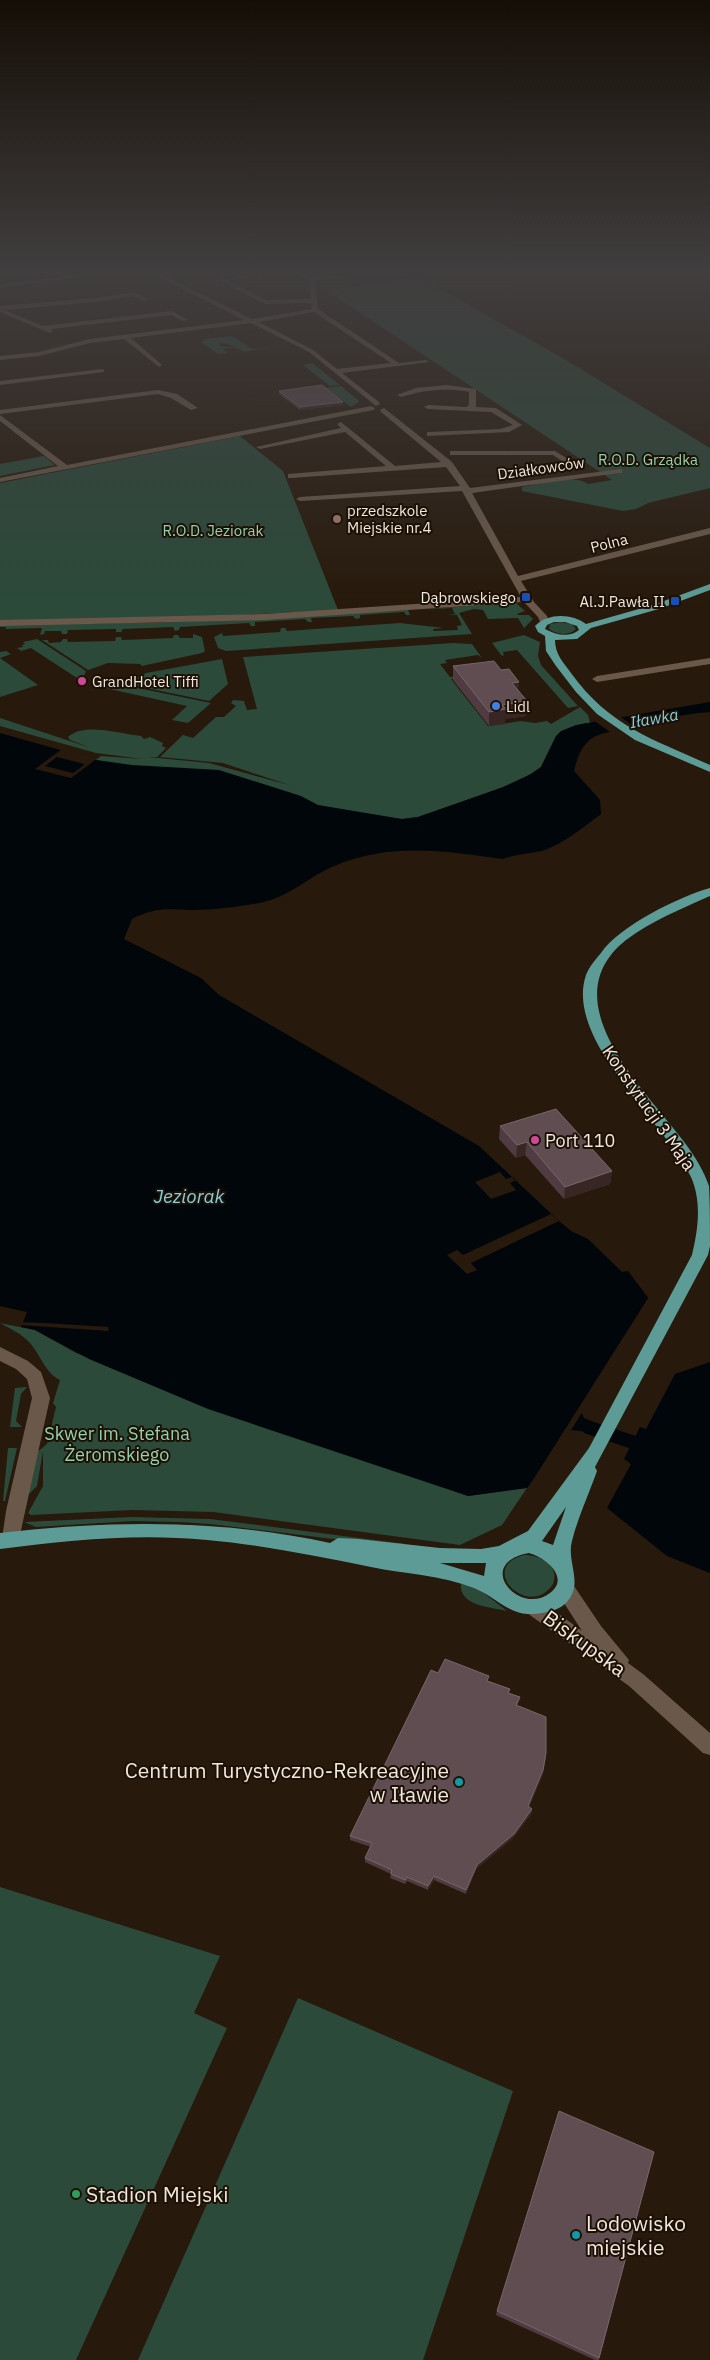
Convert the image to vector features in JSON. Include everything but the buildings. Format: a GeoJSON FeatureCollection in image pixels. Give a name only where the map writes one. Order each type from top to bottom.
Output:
{"type":"FeatureCollection","features":[{"type":"Feature","properties":{"kind":"main road"},"geometry":{"type":"LineString","coordinates":[[557,658],[561,652],[561,642],[568,637],[579,634],[588,626],[675,601],[710,587]]}},
{"type":"Feature","properties":{"kind":"main road"},"geometry":{"type":"LineString","coordinates":[[626,615],[576,622],[563,619],[544,622],[540,628],[551,638],[552,652],[581,693],[601,713],[628,732],[710,768]]}},
{"type":"Feature","properties":{"kind":"main road"},"geometry":{"type":"LineString","coordinates":[[576,622],[584,630]]}},
{"type":"Feature","properties":{"kind":"main road"},"geometry":{"type":"LineString","coordinates":[[549,635],[568,637]]}},
{"type":"Feature","properties":{"kind":"main road","name":"Konstytucji 3 Maja"},"geometry":{"type":"LineString","coordinates":[[521,1545],[535,1536],[595,1453],[700,1255],[704,1240],[706,1211],[698,1177],[686,1155],[610,1054],[597,1031],[589,1004],[592,981],[602,958],[624,936],[710,892]]}},
{"type":"Feature","properties":{"kind":"main road","name":"Konstytucji 3 Maja"},"geometry":{"type":"LineString","coordinates":[[562,1563],[562,1545],[595,1453]]}},
{"type":"Feature","properties":{"kind":"main road"},"geometry":{"type":"LineString","coordinates":[[6,1540],[86,1532],[162,1530],[234,1535],[314,1547],[457,1575],[480,1581],[517,1604],[534,1607],[556,1599],[564,1589],[567,1576],[562,1563],[545,1549],[521,1545],[501,1554],[493,1565],[492,1572],[498,1591]]}},
{"type":"Feature","properties":{"kind":"main road"},"geometry":{"type":"LineString","coordinates":[[314,1547],[374,1548],[460,1558],[501,1554]]}},
{"type":"Feature","properties":{"kind":"street"},"geometry":{"type":"LineString","coordinates":[[352,384],[377,407],[449,464],[467,490],[530,604],[542,616],[544,622]]}},
{"type":"Feature","properties":{"kind":"street"},"geometry":{"type":"LineString","coordinates":[[401,395],[408,391],[427,388],[465,389],[473,391],[474,394],[473,406],[469,408]]}},
{"type":"Feature","properties":{"kind":"street"},"geometry":{"type":"LineString","coordinates":[[0,412],[158,392],[174,396],[194,408]]}},
{"type":"Feature","properties":{"kind":"street"},"geometry":{"type":"LineString","coordinates":[[0,480],[377,407]]}},
{"type":"Feature","properties":{"kind":"street"},"geometry":{"type":"LineString","coordinates":[[428,407],[497,411],[518,425],[516,428],[500,431],[430,434]]}},
{"type":"Feature","properties":{"kind":"street"},"geometry":{"type":"LineString","coordinates":[[330,415],[393,468]]}},
{"type":"Feature","properties":{"kind":"street"},"geometry":{"type":"LineString","coordinates":[[0,417],[61,465],[68,467]]}},
{"type":"Feature","properties":{"kind":"street"},"geometry":{"type":"LineString","coordinates":[[260,447],[347,429]]}},
{"type":"Feature","properties":{"kind":"street"},"geometry":{"type":"LineString","coordinates":[[453,453],[554,453],[574,465]]}},
{"type":"Feature","properties":{"kind":"street"},"geometry":{"type":"LineString","coordinates":[[291,476],[449,464]]}},
{"type":"Feature","properties":{"kind":"street","name":"Działkowców"},"geometry":{"type":"LineString","coordinates":[[300,499],[467,490],[618,471]]}},
{"type":"Feature","properties":{"kind":"street","name":"Polna"},"geometry":{"type":"LineString","coordinates":[[515,579],[535,576],[710,531]]}},
{"type":"Feature","properties":{"kind":"street"},"geometry":{"type":"LineString","coordinates":[[0,623],[180,620],[348,613],[528,600],[563,619]]}},
{"type":"Feature","properties":{"kind":"street"},"geometry":{"type":"LineString","coordinates":[[597,679],[710,660]]}},
{"type":"Feature","properties":{"kind":"street"},"geometry":{"type":"LineString","coordinates":[[0,1353],[22,1365],[35,1376],[41,1398],[15,1511],[6,1540]]}},
{"type":"Feature","properties":{"kind":"street","name":"Biskupska"},"geometry":{"type":"LineString","coordinates":[[564,1589],[594,1632],[636,1680]]}},
{"type":"Feature","properties":{"kind":"street","name":"Biskupska"},"geometry":{"type":"LineString","coordinates":[[534,1607],[636,1680],[710,1746]]}},
{"type":"Feature","properties":{"kind":"green space","name":"R.O.D. Grządka"},"geometry":{"type":"Polygon","coordinates":[[[467,384],[605,384],[710,448],[710,488],[648,503],[636,509],[623,511],[522,491],[522,487],[556,480],[574,479],[588,484],[612,480],[467,384]]]}},
{"type":"Feature","properties":{"kind":"green space"},"geometry":{"type":"Polygon","coordinates":[[[341,386],[359,402],[351,407],[325,388],[341,386]]]}},
{"type":"Feature","properties":{"kind":"green space","name":"R.O.D. Jeziorak"},"geometry":{"type":"Polygon","coordinates":[[[240,436],[283,471],[338,610],[181,618],[0,621],[0,483],[240,436]]]}},
{"type":"Feature","properties":{"kind":"green space"},"geometry":{"type":"Polygon","coordinates":[[[44,456],[55,465],[0,476],[0,464],[44,456]]]}},
{"type":"Feature","properties":{"kind":"green space"},"geometry":{"type":"Polygon","coordinates":[[[515,602],[525,611],[518,615],[529,615],[533,619],[524,628],[518,618],[488,619],[483,610],[474,609],[459,613],[472,634],[226,651],[218,648],[214,637],[222,633],[223,636],[280,632],[281,628],[285,628],[287,631],[400,623],[444,628],[433,629],[434,631],[458,630],[457,626],[462,625],[457,615],[447,614],[455,614],[452,608],[419,610],[515,602]]]}},
{"type":"Feature","properties":{"kind":"green space"},"geometry":{"type":"Polygon","coordinates":[[[408,610],[410,615],[406,615],[404,612],[360,615],[360,618],[356,619],[353,616],[311,618],[312,622],[308,622],[305,619],[255,622],[255,626],[251,626],[249,623],[180,627],[179,630],[175,631],[173,627],[123,629],[121,632],[116,632],[116,629],[68,630],[67,634],[62,634],[61,631],[45,631],[44,634],[40,635],[42,628],[5,629],[6,627],[0,627],[0,625],[180,622],[408,610]]]}},
{"type":"Feature","properties":{"kind":"green space"},"geometry":{"type":"Polygon","coordinates":[[[560,622],[572,624],[576,629],[570,633],[563,634],[549,629],[550,624],[560,622]]]}},
{"type":"Feature","properties":{"kind":"green space"},"geometry":{"type":"Polygon","coordinates":[[[193,634],[202,637],[205,651],[202,653],[142,666],[140,664],[108,663],[88,670],[42,640],[48,640],[49,643],[61,642],[63,639],[67,639],[68,642],[115,641],[116,637],[121,637],[122,640],[173,638],[174,635],[178,635],[180,638],[193,638],[193,634]]]}},
{"type":"Feature","properties":{"kind":"green space"},"geometry":{"type":"Polygon","coordinates":[[[524,635],[540,642],[538,656],[541,665],[578,706],[568,708],[517,650],[503,652],[504,655],[502,656],[492,643],[524,635]]]}},
{"type":"Feature","properties":{"kind":"green space"},"geometry":{"type":"Polygon","coordinates":[[[37,639],[86,671],[85,679],[77,678],[31,648],[21,651],[17,648],[23,647],[22,645],[25,644],[23,642],[37,639]]]}},
{"type":"Feature","properties":{"kind":"green space"},"geometry":{"type":"Polygon","coordinates":[[[453,643],[472,644],[482,658],[478,655],[445,660],[447,663],[440,664],[450,677],[458,676],[459,678],[451,679],[488,726],[521,721],[535,723],[547,721],[551,724],[580,707],[588,715],[590,723],[585,723],[556,736],[541,767],[520,781],[418,817],[402,819],[371,816],[96,760],[101,756],[143,759],[96,753],[0,726],[0,718],[91,748],[70,740],[68,737],[83,730],[103,730],[141,736],[144,739],[150,737],[163,743],[162,746],[166,748],[157,757],[148,757],[209,763],[289,785],[223,763],[160,757],[183,735],[193,738],[216,717],[224,717],[236,706],[231,703],[233,700],[244,701],[247,710],[257,709],[243,657],[453,643]]]}},
{"type":"Feature","properties":{"kind":"green space"},"geometry":{"type":"Polygon","coordinates":[[[6,651],[11,654],[0,658],[0,652],[6,651]]]}},
{"type":"Feature","properties":{"kind":"green space"},"geometry":{"type":"Polygon","coordinates":[[[0,658],[38,685],[0,697],[0,658]]]}},
{"type":"Feature","properties":{"kind":"green space"},"geometry":{"type":"Polygon","coordinates":[[[222,659],[228,684],[209,701],[127,684],[146,673],[222,659]]]}},
{"type":"Feature","properties":{"kind":"green space"},"geometry":{"type":"Polygon","coordinates":[[[123,685],[211,703],[188,723],[172,720],[187,706],[100,687],[123,685]]]}},
{"type":"Feature","properties":{"kind":"green space","name":"Skwer im. Stefana Żeromskiego"},"geometry":{"type":"Polygon","coordinates":[[[0,1323],[35,1330],[76,1353],[468,1496],[527,1488],[502,1525],[460,1545],[213,1512],[132,1510],[31,1515],[28,1513],[43,1486],[43,1451],[37,1486],[27,1496],[35,1454],[47,1444],[56,1407],[53,1403],[60,1380],[50,1373],[34,1347],[27,1340],[0,1323]]]}},
{"type":"Feature","properties":{"kind":"green space"},"geometry":{"type":"Polygon","coordinates":[[[27,1387],[21,1394],[16,1421],[22,1427],[10,1427],[15,1388],[27,1387]]]}},
{"type":"Feature","properties":{"kind":"green space"},"geometry":{"type":"Polygon","coordinates":[[[8,1448],[17,1448],[5,1501],[3,1501],[8,1448]]]}},
{"type":"Feature","properties":{"kind":"green space"},"geometry":{"type":"Polygon","coordinates":[[[132,1517],[210,1519],[406,1544],[374,1544],[180,1522],[133,1521],[36,1527],[24,1522],[132,1517]]]}},
{"type":"Feature","properties":{"kind":"green space"},"geometry":{"type":"Polygon","coordinates":[[[524,1555],[542,1559],[554,1571],[553,1584],[543,1594],[532,1597],[521,1594],[512,1588],[506,1579],[505,1570],[510,1561],[524,1555]]]}},
{"type":"Feature","properties":{"kind":"green space"},"geometry":{"type":"Polygon","coordinates":[[[461,1583],[479,1589],[507,1611],[470,1601],[461,1591],[461,1583]]]}},
{"type":"Feature","properties":{"kind":"green space","name":"Stadion Miejski"},"geometry":{"type":"Polygon","coordinates":[[[0,1887],[220,1956],[194,2013],[227,2028],[76,2360],[0,2360],[0,1887]]]}},
{"type":"Feature","properties":{"kind":"green space"},"geometry":{"type":"Polygon","coordinates":[[[298,1998],[513,2091],[423,2360],[138,2360],[298,1998]]]}},
{"type":"Feature","properties":{"kind":"water","name":"Jeziorak"},"geometry":{"type":"Polygon","coordinates":[[[710,702],[710,712],[688,714],[603,733],[588,741],[580,753],[574,771],[600,800],[601,814],[573,835],[550,848],[503,859],[418,850],[397,851],[355,858],[334,866],[289,892],[259,903],[216,909],[167,909],[147,912],[132,919],[124,939],[201,978],[219,995],[479,1146],[559,1221],[571,1231],[588,1239],[622,1272],[628,1271],[649,1299],[580,1409],[584,1418],[594,1422],[588,1432],[571,1430],[527,1488],[468,1496],[208,1409],[89,1359],[35,1330],[21,1327],[27,1312],[0,1306],[0,733],[96,760],[132,765],[219,770],[301,796],[318,805],[402,819],[418,817],[501,788],[531,774],[541,767],[556,736],[561,731],[576,725],[710,702]]]}},
{"type":"Feature","properties":{"kind":"water"},"geometry":{"type":"Polygon","coordinates":[[[710,1362],[710,1573],[667,1556],[607,1508],[631,1464],[624,1459],[640,1427],[646,1429],[675,1374],[710,1362]]]}},
{"type":"Feature","properties":{"kind":"pier"},"geometry":{"type":"Polygon","coordinates":[[[618,715],[636,728],[613,734],[593,720],[618,715]]]}},
{"type":"Feature","properties":{"kind":"pier"},"geometry":{"type":"Polygon","coordinates":[[[62,749],[98,758],[71,778],[35,769],[62,749]],[[57,757],[45,766],[73,773],[84,764],[57,757]]]}},
{"type":"Feature","properties":{"kind":"pier"},"geometry":{"type":"Polygon","coordinates":[[[500,1172],[506,1179],[512,1177],[515,1181],[510,1183],[516,1190],[491,1199],[475,1182],[500,1172]]]}},
{"type":"Feature","properties":{"kind":"pier"},"geometry":{"type":"Polygon","coordinates":[[[551,1214],[559,1221],[471,1263],[477,1270],[467,1274],[447,1255],[457,1250],[463,1255],[551,1214]]]}},
{"type":"Feature","properties":{"kind":"pier"},"geometry":{"type":"Polygon","coordinates":[[[650,1295],[652,1300],[568,1435],[529,1490],[526,1491],[650,1295]]]}},
{"type":"Feature","properties":{"kind":"pier"},"geometry":{"type":"Polygon","coordinates":[[[20,1322],[109,1327],[108,1331],[19,1325],[20,1322]]]}},
{"type":"Feature","properties":{"kind":"waterway"},"geometry":{"type":"LineString","coordinates":[[591,1428],[632,1442]]}},
{"type":"Feature","properties":{"kind":"place","name":"przedszkole Miejskie nr.4"},"geometry":{"type":"Point","coordinates":[337,519]}},
{"type":"Feature","properties":{"kind":"place","name":"Dąbrowskiego"},"geometry":{"type":"Point","coordinates":[526,597]}},
{"type":"Feature","properties":{"kind":"place","name":"Al.J.Pawła II"},"geometry":{"type":"Point","coordinates":[675,601]}},
{"type":"Feature","properties":{"kind":"place","name":"GrandHotel Tiffi"},"geometry":{"type":"Point","coordinates":[82,681]}},
{"type":"Feature","properties":{"kind":"place","name":"Lidl"},"geometry":{"type":"Point","coordinates":[496,706]}},
{"type":"Feature","properties":{"kind":"place","name":"Port 110"},"geometry":{"type":"Point","coordinates":[535,1140]}},
{"type":"Feature","properties":{"kind":"place","name":"Centrum Turystyczno-Rekreacyjne w Iławie"},"geometry":{"type":"Point","coordinates":[459,1782]}},
{"type":"Feature","properties":{"kind":"place","name":"Stadion Miejski"},"geometry":{"type":"Point","coordinates":[76,2194]}},
{"type":"Feature","properties":{"kind":"place","name":"Lodowisko miejskie"},"geometry":{"type":"Point","coordinates":[576,2235]}},
{"type":"Feature","properties":{"kind":"water label","name":"Iławka"},"geometry":{"type":"Point","coordinates":[654,718]}}]}
